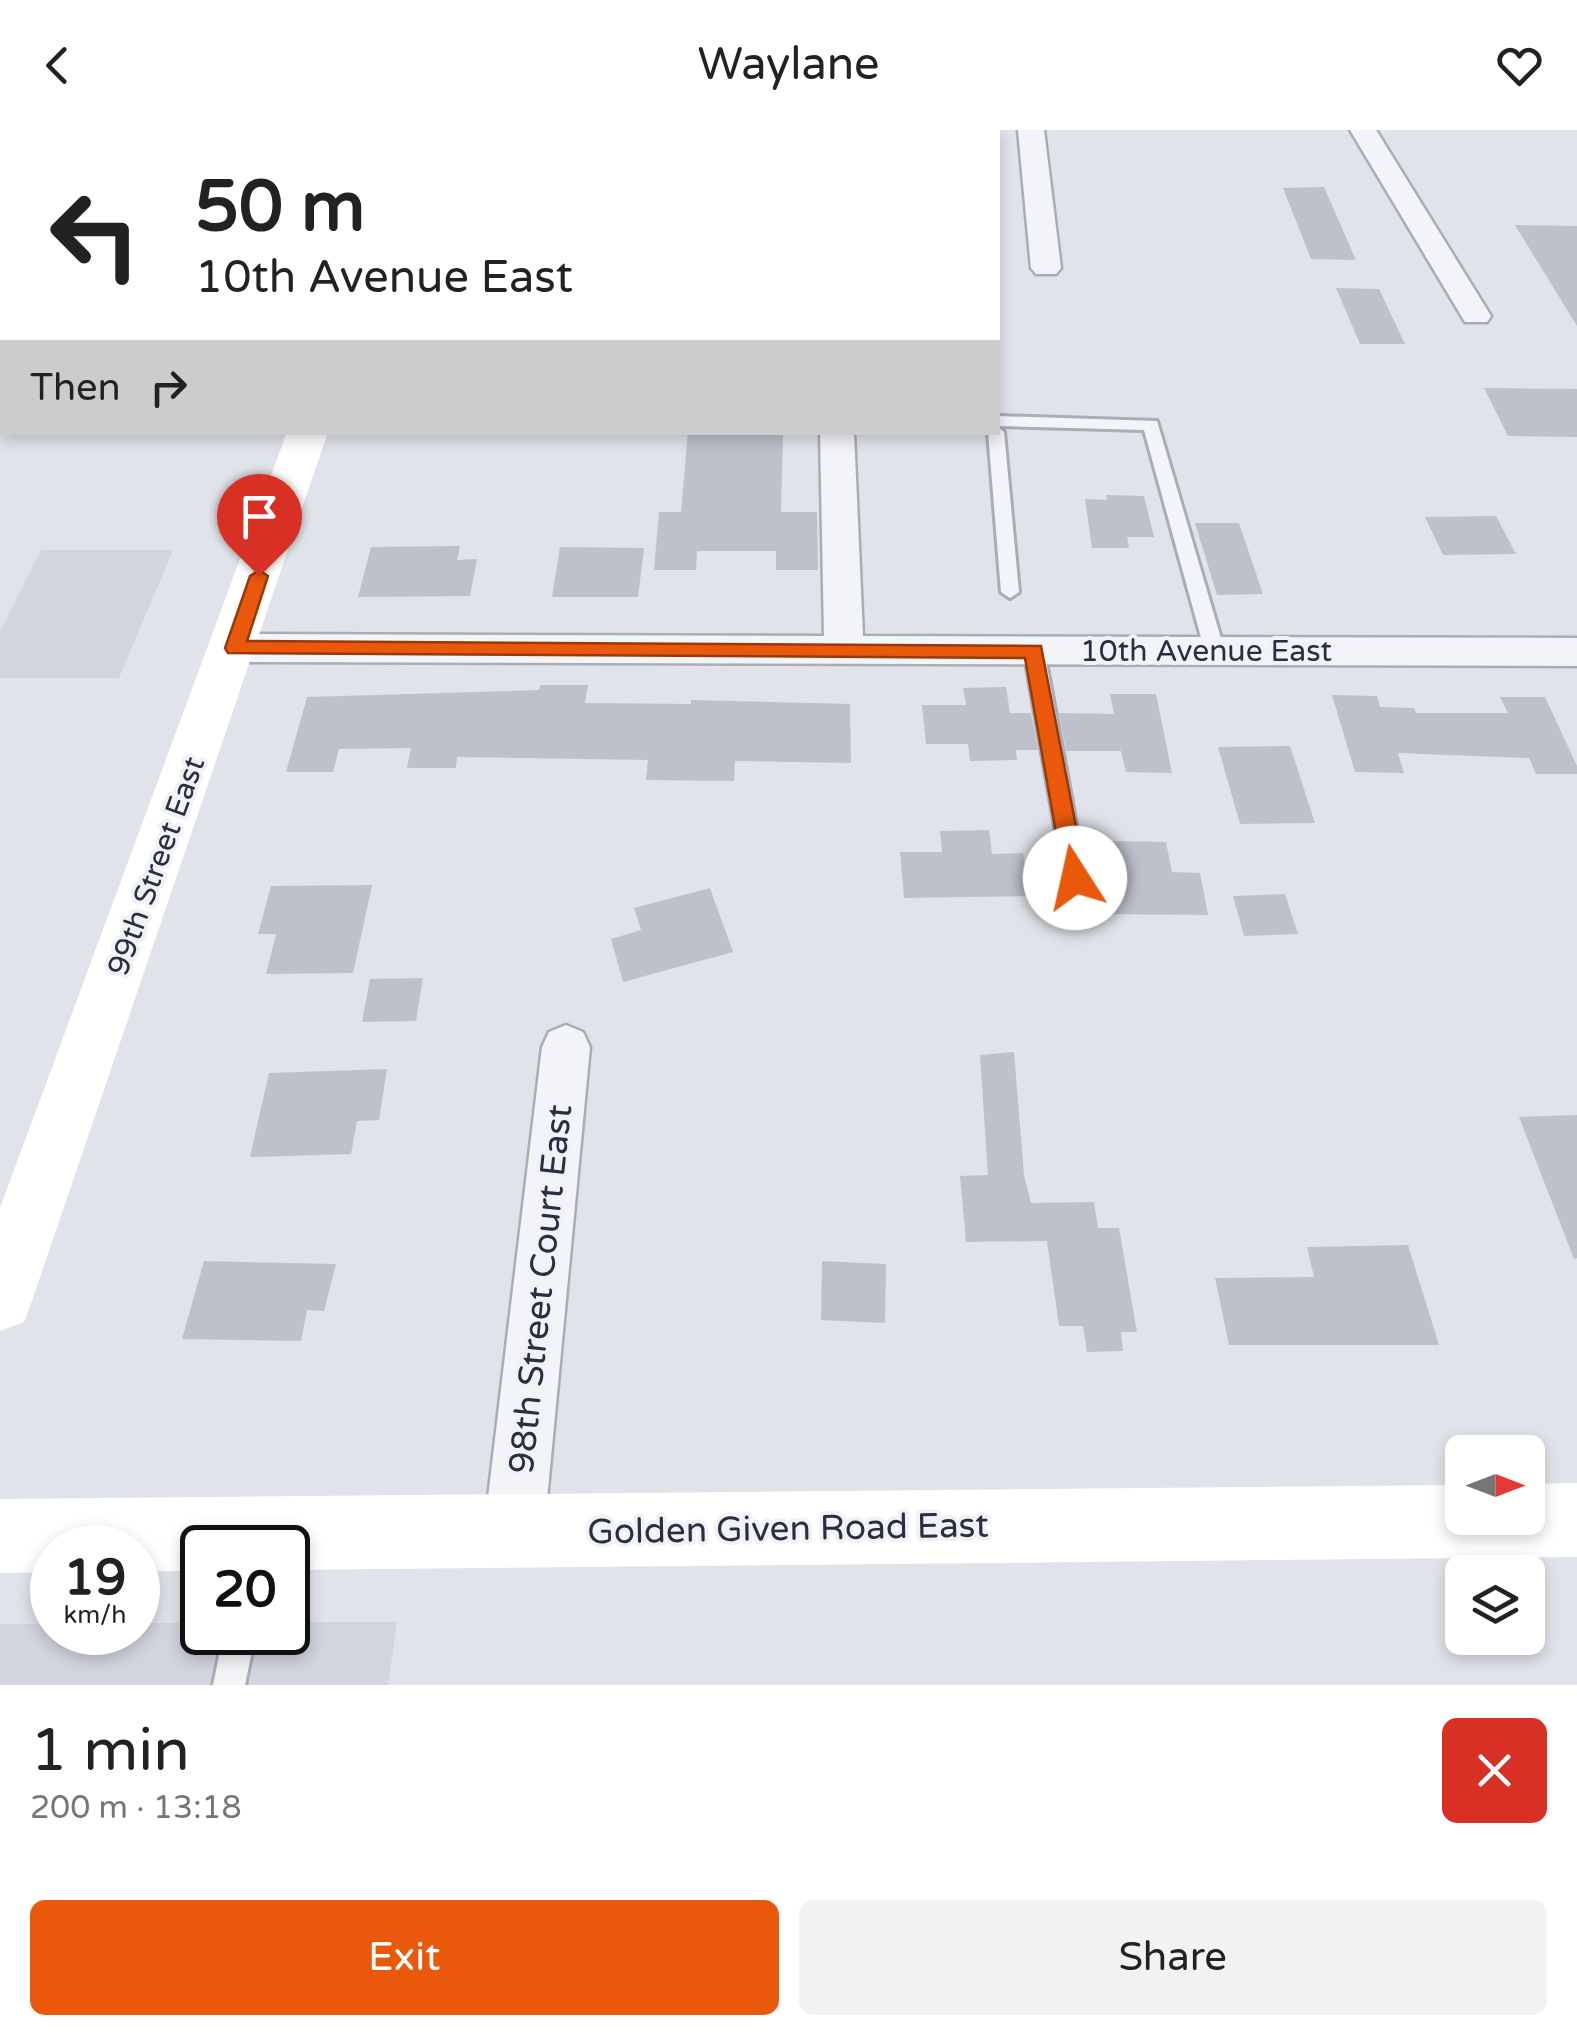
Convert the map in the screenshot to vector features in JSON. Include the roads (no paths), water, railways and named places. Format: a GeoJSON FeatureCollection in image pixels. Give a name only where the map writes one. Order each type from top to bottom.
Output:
{"type":"FeatureCollection","features":[{"type":"Feature","properties":{"kind":"street"},"geometry":{"type":"LineString","coordinates":[[1031,130],[1046,268]]}},
{"type":"Feature","properties":{"kind":"street"},"geometry":{"type":"LineString","coordinates":[[1363,130],[1476,316]]}},
{"type":"Feature","properties":{"kind":"street","name":"99th Street East"},"geometry":{"type":"LineString","coordinates":[[0,1298],[307,435]]}},
{"type":"Feature","properties":{"kind":"street"},"geometry":{"type":"LineString","coordinates":[[837,435],[844,650]]}},
{"type":"Feature","properties":{"kind":"street","name":"10th Avenue East"},"geometry":{"type":"LineString","coordinates":[[234,648],[1577,652]]}},
{"type":"Feature","properties":{"kind":"street","name":"98th Street Court East"},"geometry":{"type":"LineString","coordinates":[[514,1531],[566,1047]]}},
{"type":"Feature","properties":{"kind":"street","name":"Golden Given Road East"},"geometry":{"type":"LineString","coordinates":[[310,1538],[514,1531],[1577,1520]]}},
{"type":"Feature","properties":{"kind":"street","name":"Golden Given Road East"},"geometry":{"type":"LineString","coordinates":[[0,1536],[180,1539]]}},
{"type":"Feature","properties":{"kind":"lane"},"geometry":{"type":"LineString","coordinates":[[1000,421],[1151,425],[1215,652]]}},
{"type":"Feature","properties":{"kind":"lane"},"geometry":{"type":"LineString","coordinates":[[996,435],[1010,592]]}},
{"type":"Feature","properties":{"kind":"lane"},"geometry":{"type":"LineString","coordinates":[[1034,651],[1075,878]]}},
{"type":"Feature","properties":{"kind":"lane"},"geometry":{"type":"LineString","coordinates":[[229,1685],[235,1655]]}}]}
